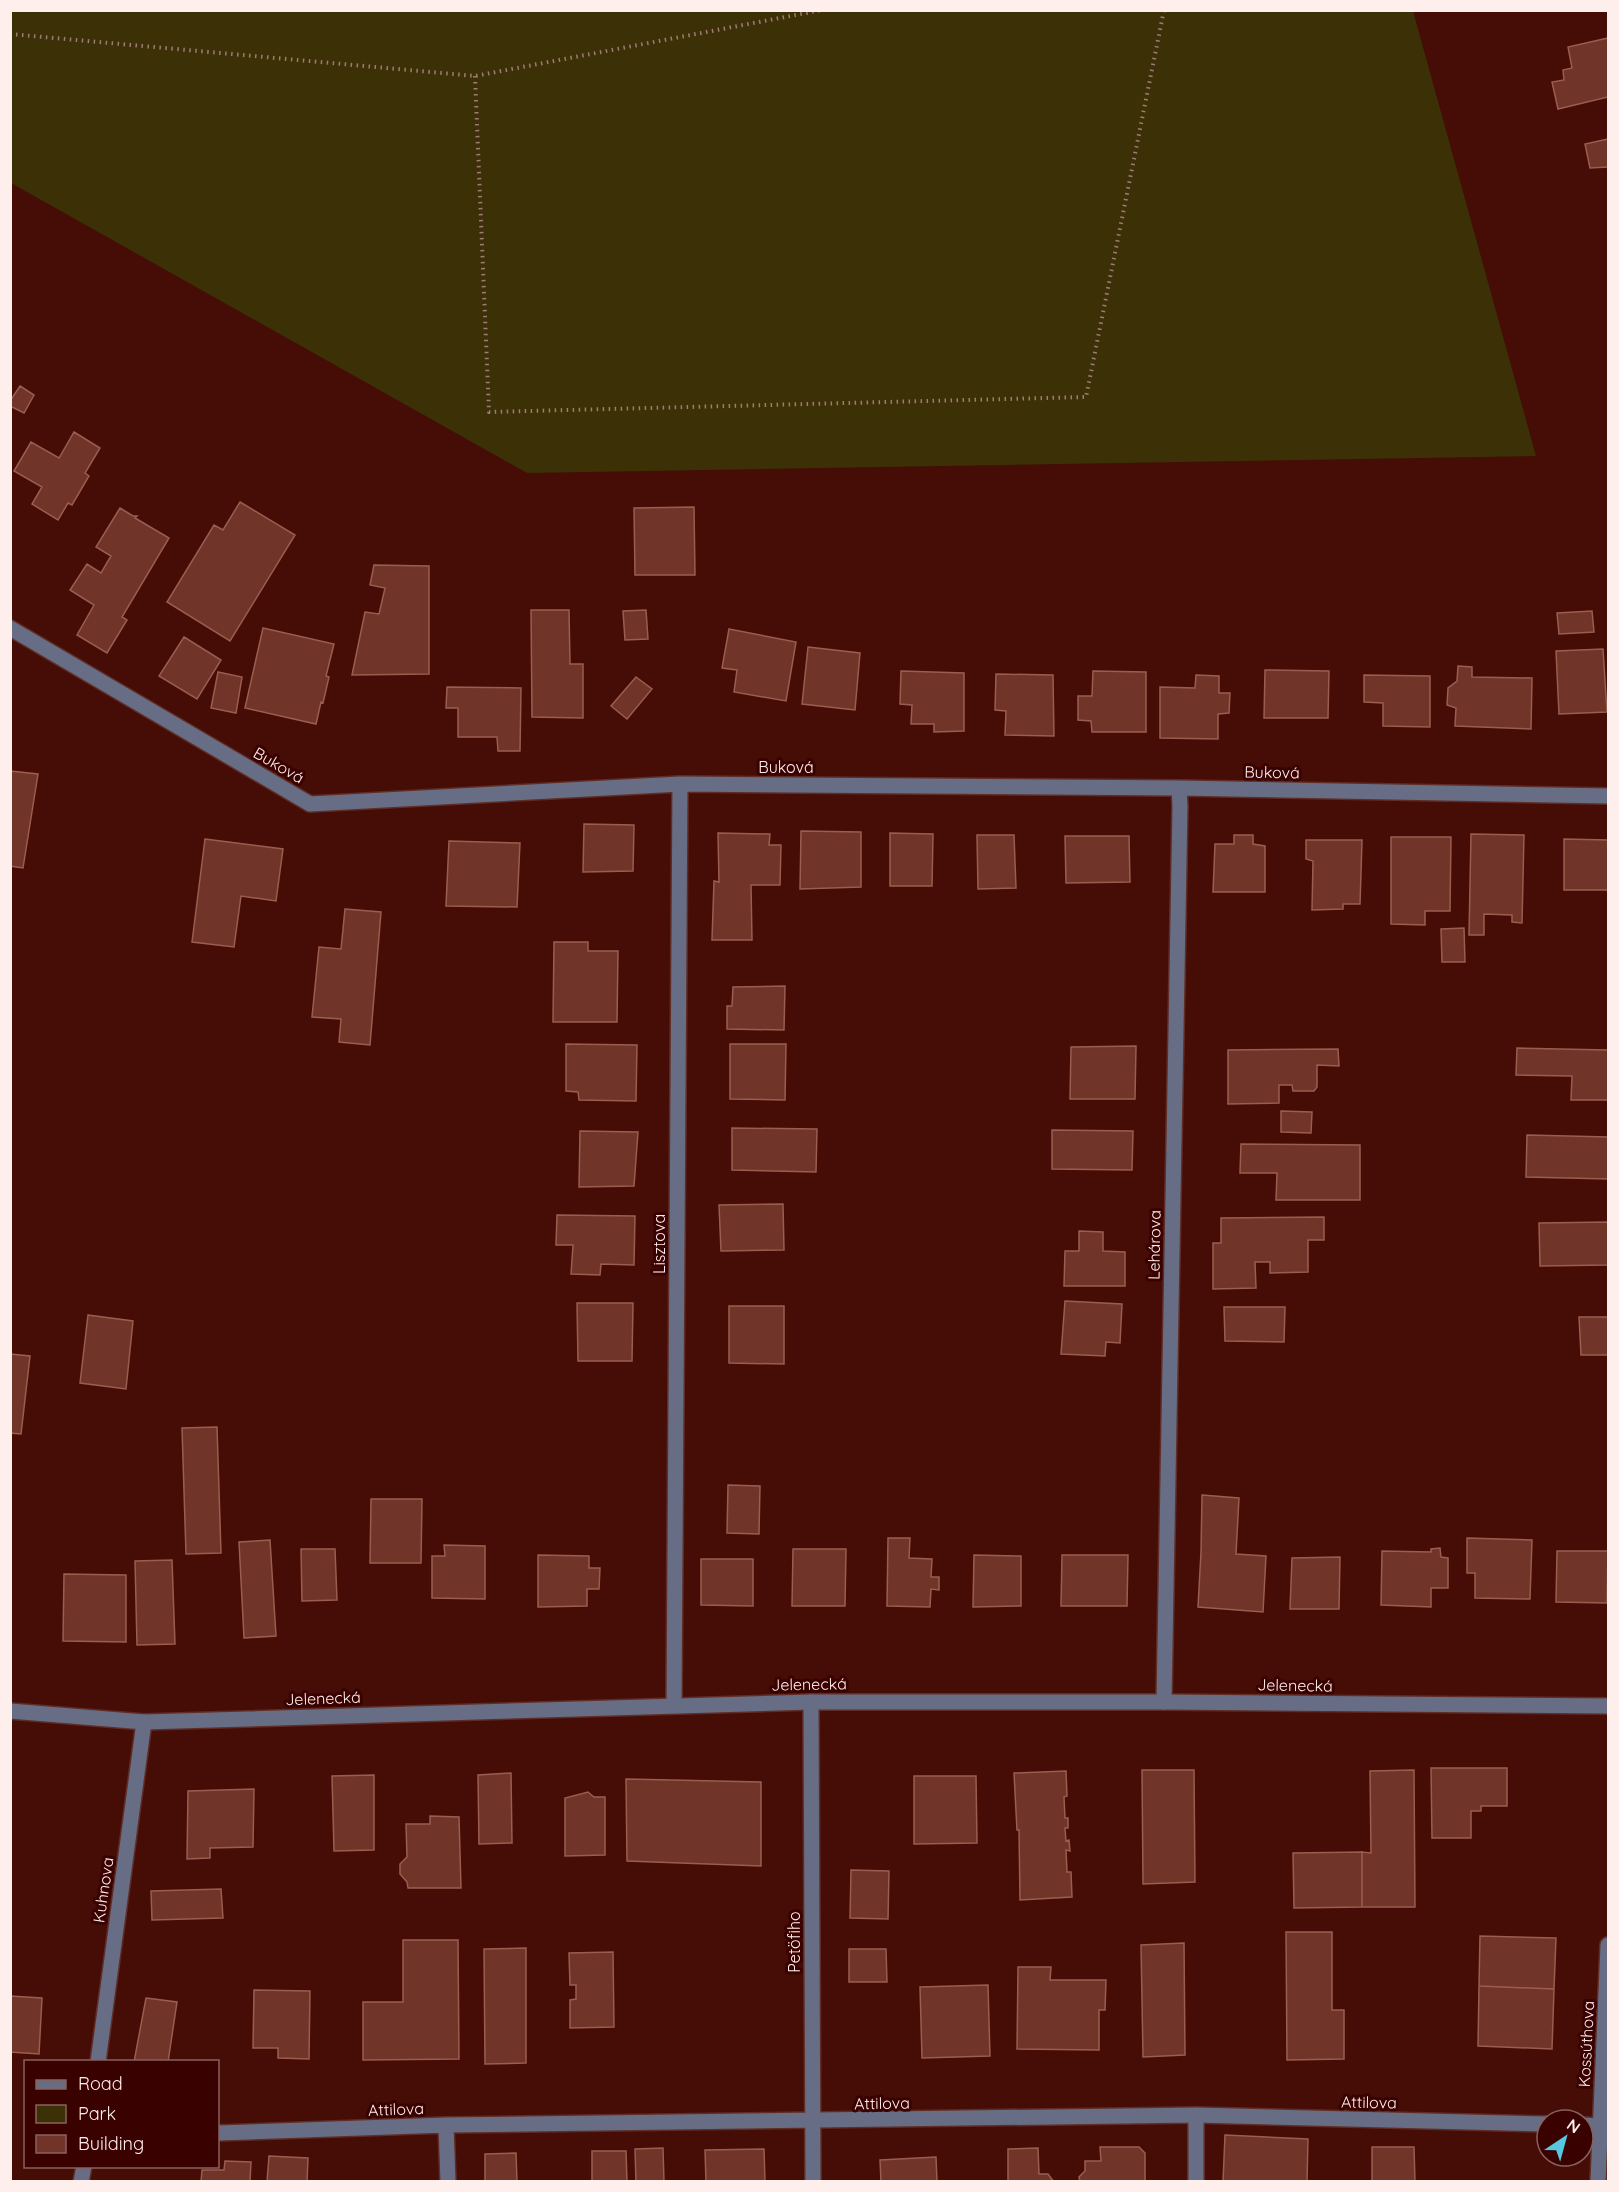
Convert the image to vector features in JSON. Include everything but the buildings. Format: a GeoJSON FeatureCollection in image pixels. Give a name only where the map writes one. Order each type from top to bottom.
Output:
{"type":"FeatureCollection","features":[{"type":"Feature","properties":{"kind":"street","name":"Buková"},"geometry":{"type":"LineString","coordinates":[[10,628],[310,804],[680,784],[1179,788],[1608,796]]}},
{"type":"Feature","properties":{"kind":"street","name":"Lisztova"},"geometry":{"type":"LineString","coordinates":[[674,1704],[680,784]]}},
{"type":"Feature","properties":{"kind":"street","name":"Lehárova"},"geometry":{"type":"LineString","coordinates":[[1164,1702],[1179,788]]}},
{"type":"Feature","properties":{"kind":"street","name":"Jelenecká"},"geometry":{"type":"LineString","coordinates":[[10,1710],[144,1722],[674,1704],[811,1702],[1608,1706]]}},
{"type":"Feature","properties":{"kind":"street","name":"Petöfiho"},"geometry":{"type":"LineString","coordinates":[[811,1702],[813,2181]]}},
{"type":"Feature","properties":{"kind":"street","name":"Kuhnova"},"geometry":{"type":"LineString","coordinates":[[98,2060],[144,1722]]}},
{"type":"Feature","properties":{"kind":"street","name":"Kossúthova"},"geometry":{"type":"LineString","coordinates":[[1598,2181],[1608,1945]]}},
{"type":"Feature","properties":{"kind":"street","name":"Attilova"},"geometry":{"type":"LineString","coordinates":[[219,2133],[446,2125],[813,2122],[1196,2115],[1535,2124]]}},
{"type":"Feature","properties":{"kind":"street"},"geometry":{"type":"LineString","coordinates":[[1196,2115],[1196,2181]]}},
{"type":"Feature","properties":{"kind":"street"},"geometry":{"type":"LineString","coordinates":[[446,2125],[448,2181]]}},
{"type":"Feature","properties":{"kind":"street"},"geometry":{"type":"LineString","coordinates":[[1595,2126],[1600,2126]]}},
{"type":"Feature","properties":{"kind":"path"},"geometry":{"type":"LineString","coordinates":[[10,34],[475,76],[822,10]]}},
{"type":"Feature","properties":{"kind":"path"},"geometry":{"type":"LineString","coordinates":[[475,76],[489,412],[1086,397],[1164,10]]}},
{"type":"Feature","properties":{"kind":"green space"},"geometry":{"type":"Polygon","coordinates":[[[11,10],[1413,11],[1536,456],[527,473],[11,183],[11,10]]]}}]}
